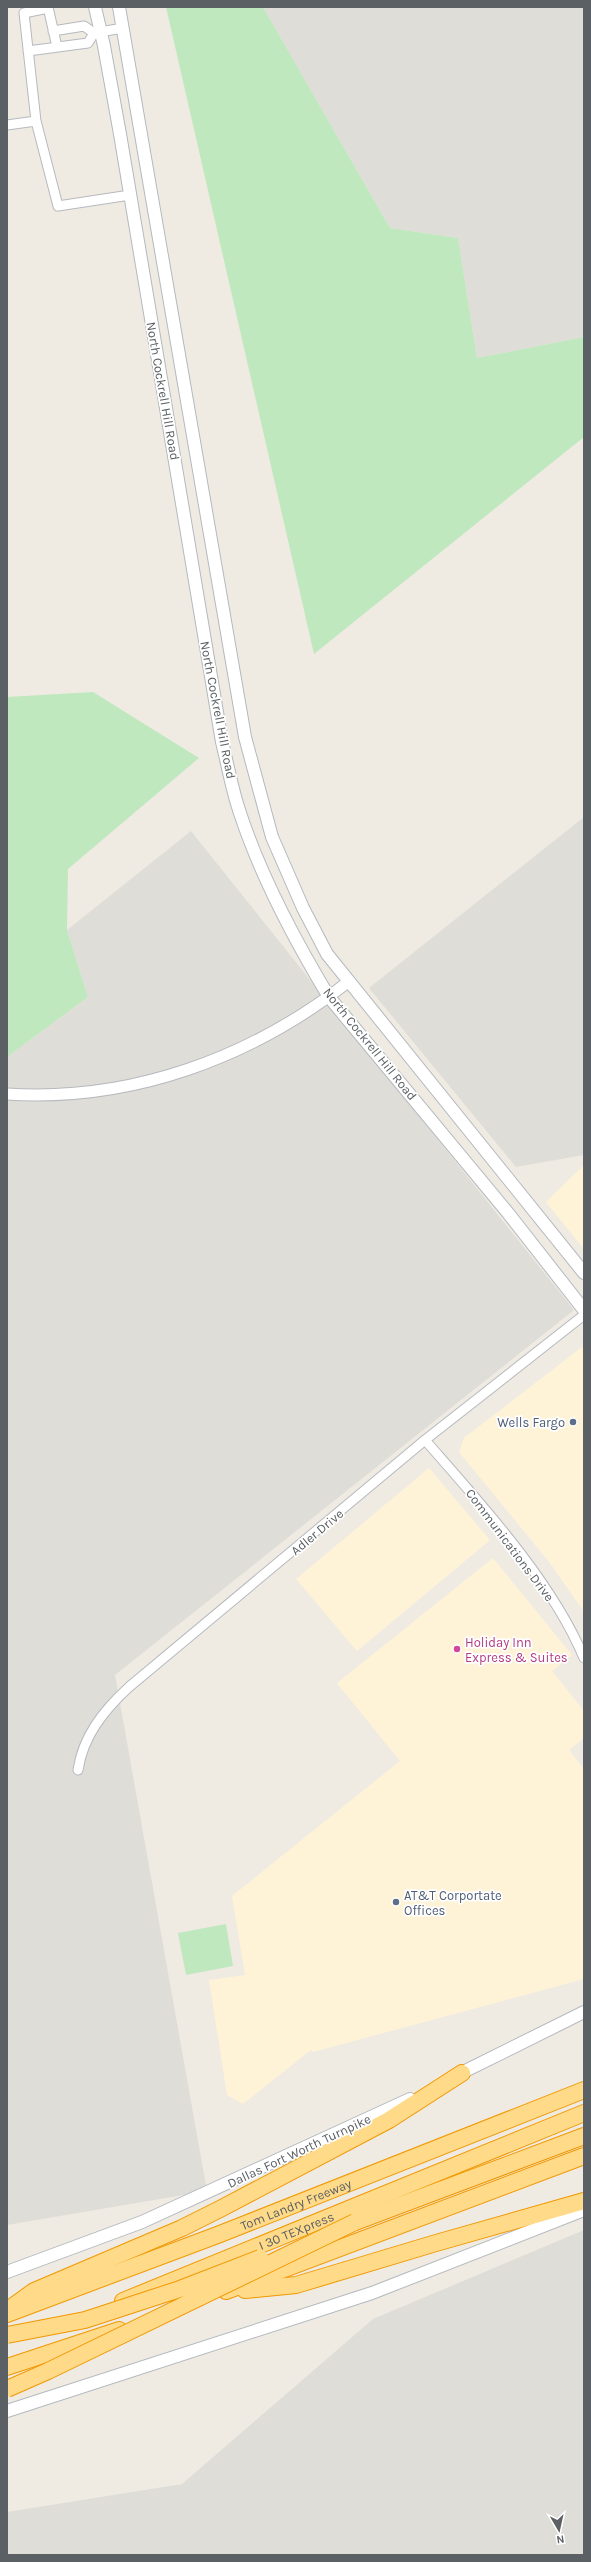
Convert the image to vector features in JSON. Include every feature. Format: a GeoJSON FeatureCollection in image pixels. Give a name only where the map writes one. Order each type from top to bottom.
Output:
{"type":"FeatureCollection","features":[{"type":"Feature","properties":{"kind":"highway"},"geometry":{"type":"LineString","coordinates":[[7,2310],[34,2290],[182,2228],[227,2205],[389,2120],[462,2073]]}},
{"type":"Feature","properties":{"kind":"highway","name":"Tom Landry Freeway"},"geometry":{"type":"LineString","coordinates":[[7,2314],[227,2231],[584,2090]]}},
{"type":"Feature","properties":{"kind":"highway","name":"I 30 TEXpress"},"geometry":{"type":"LineString","coordinates":[[7,2342],[106,2308],[584,2113]]}},
{"type":"Feature","properties":{"kind":"highway"},"geometry":{"type":"LineString","coordinates":[[7,2335],[85,2320],[180,2289],[584,2136]]}},
{"type":"Feature","properties":{"kind":"highway"},"geometry":{"type":"LineString","coordinates":[[7,2367],[81,2344],[224,2292],[584,2156]]}},
{"type":"Feature","properties":{"kind":"highway"},"geometry":{"type":"LineString","coordinates":[[224,2292],[296,2285],[428,2245],[584,2201]]}},
{"type":"Feature","properties":{"kind":"highway"},"geometry":{"type":"LineString","coordinates":[[7,2389],[48,2371],[356,2222]]}},
{"type":"Feature","properties":{"kind":"main road","name":"North Cockrell Hill Road"},"geometry":{"type":"LineString","coordinates":[[95,7],[97,32],[130,195],[222,742],[234,791],[251,842],[308,962],[329,997],[508,1213],[584,1310]]}},
{"type":"Feature","properties":{"kind":"main road","name":"North Cockrell Hill Road"},"geometry":{"type":"LineString","coordinates":[[118,7],[123,28],[245,737],[262,809],[282,864],[302,908],[327,954],[348,982],[482,1144],[584,1273]]}},
{"type":"Feature","properties":{"kind":"main road","name":"Dallas Fort Worth Turnpike"},"geometry":{"type":"LineString","coordinates":[[7,2272],[142,2222],[390,2109],[584,2012]]}},
{"type":"Feature","properties":{"kind":"main road"},"geometry":{"type":"LineString","coordinates":[[7,2411],[372,2293],[584,2210]]}},
{"type":"Feature","properties":{"kind":"street"},"geometry":{"type":"LineString","coordinates":[[57,47],[48,8],[24,13],[36,121],[58,206],[130,195]]}},
{"type":"Feature","properties":{"kind":"street"},"geometry":{"type":"LineString","coordinates":[[53,31],[84,26],[97,32],[123,28]]}},
{"type":"Feature","properties":{"kind":"street"},"geometry":{"type":"LineString","coordinates":[[28,51],[88,43],[97,32]]}},
{"type":"Feature","properties":{"kind":"street"},"geometry":{"type":"LineString","coordinates":[[7,125],[36,121]]}},
{"type":"Feature","properties":{"kind":"street"},"geometry":{"type":"LineString","coordinates":[[7,1094],[55,1096],[123,1088],[156,1080],[204,1064],[256,1042],[329,997],[348,982]]}},
{"type":"Feature","properties":{"kind":"street","name":"Adler Drive"},"geometry":{"type":"LineString","coordinates":[[78,1770],[81,1753],[93,1728],[115,1700],[425,1440],[584,1315]]}},
{"type":"Feature","properties":{"kind":"street","name":"Communications Drive"},"geometry":{"type":"LineString","coordinates":[[425,1440],[487,1511],[537,1578],[561,1613],[584,1658]]}},
{"type":"Feature","properties":{"kind":"shaded area"},"geometry":{"type":"Polygon","coordinates":[[[263,7],[584,7],[584,337],[477,358],[458,238],[390,228],[263,7]]]}},
{"type":"Feature","properties":{"kind":"shaded area"},"geometry":{"type":"Polygon","coordinates":[[[584,817],[584,1155],[516,1167],[369,988],[584,817]]]}},
{"type":"Feature","properties":{"kind":"shaded area"},"geometry":{"type":"Polygon","coordinates":[[[191,831],[574,1310],[115,1675],[207,2191],[7,2225],[7,1057],[88,997],[67,930],[191,831]]]}},
{"type":"Feature","properties":{"kind":"shaded area"},"geometry":{"type":"Polygon","coordinates":[[[584,1165],[584,1249],[546,1202],[584,1165]]]}},
{"type":"Feature","properties":{"kind":"shaded area"},"geometry":{"type":"Polygon","coordinates":[[[582,1347],[584,1350],[584,1612],[550,1563],[459,1452],[464,1438],[582,1347]]]}},
{"type":"Feature","properties":{"kind":"shaded area"},"geometry":{"type":"Polygon","coordinates":[[[429,1468],[490,1540],[357,1651],[296,1579],[429,1468]]]}},
{"type":"Feature","properties":{"kind":"shaded area"},"geometry":{"type":"Polygon","coordinates":[[[493,1558],[572,1655],[552,1671],[584,1711],[584,1738],[569,1750],[584,1769],[584,1979],[313,2052],[311,2050],[243,2104],[227,2095],[209,1980],[245,1975],[232,1896],[400,1761],[337,1683],[493,1558]]]}},
{"type":"Feature","properties":{"kind":"shaded area"},"geometry":{"type":"Polygon","coordinates":[[[584,2230],[584,2555],[7,2555],[7,2512],[182,2484],[373,2319],[584,2230]]]}},
{"type":"Feature","properties":{"kind":"green space"},"geometry":{"type":"Polygon","coordinates":[[[166,7],[263,7],[390,228],[458,238],[477,358],[584,337],[584,437],[314,654],[166,7]]]}},
{"type":"Feature","properties":{"kind":"green space"},"geometry":{"type":"Polygon","coordinates":[[[93,692],[199,758],[68,869],[67,930],[88,997],[7,1057],[7,697],[93,692]]]}},
{"type":"Feature","properties":{"kind":"green space"},"geometry":{"type":"Polygon","coordinates":[[[226,1924],[233,1966],[186,1975],[178,1933],[226,1924]]]}},
{"type":"Feature","properties":{"kind":"place","name":"Wells Fargo"},"geometry":{"type":"Point","coordinates":[573,1422]}},
{"type":"Feature","properties":{"kind":"place","name":"Holiday Inn Express & Suites"},"geometry":{"type":"Point","coordinates":[457,1649]}},
{"type":"Feature","properties":{"kind":"place","name":"AT&T Corportate Offices"},"geometry":{"type":"Point","coordinates":[396,1902]}}]}
